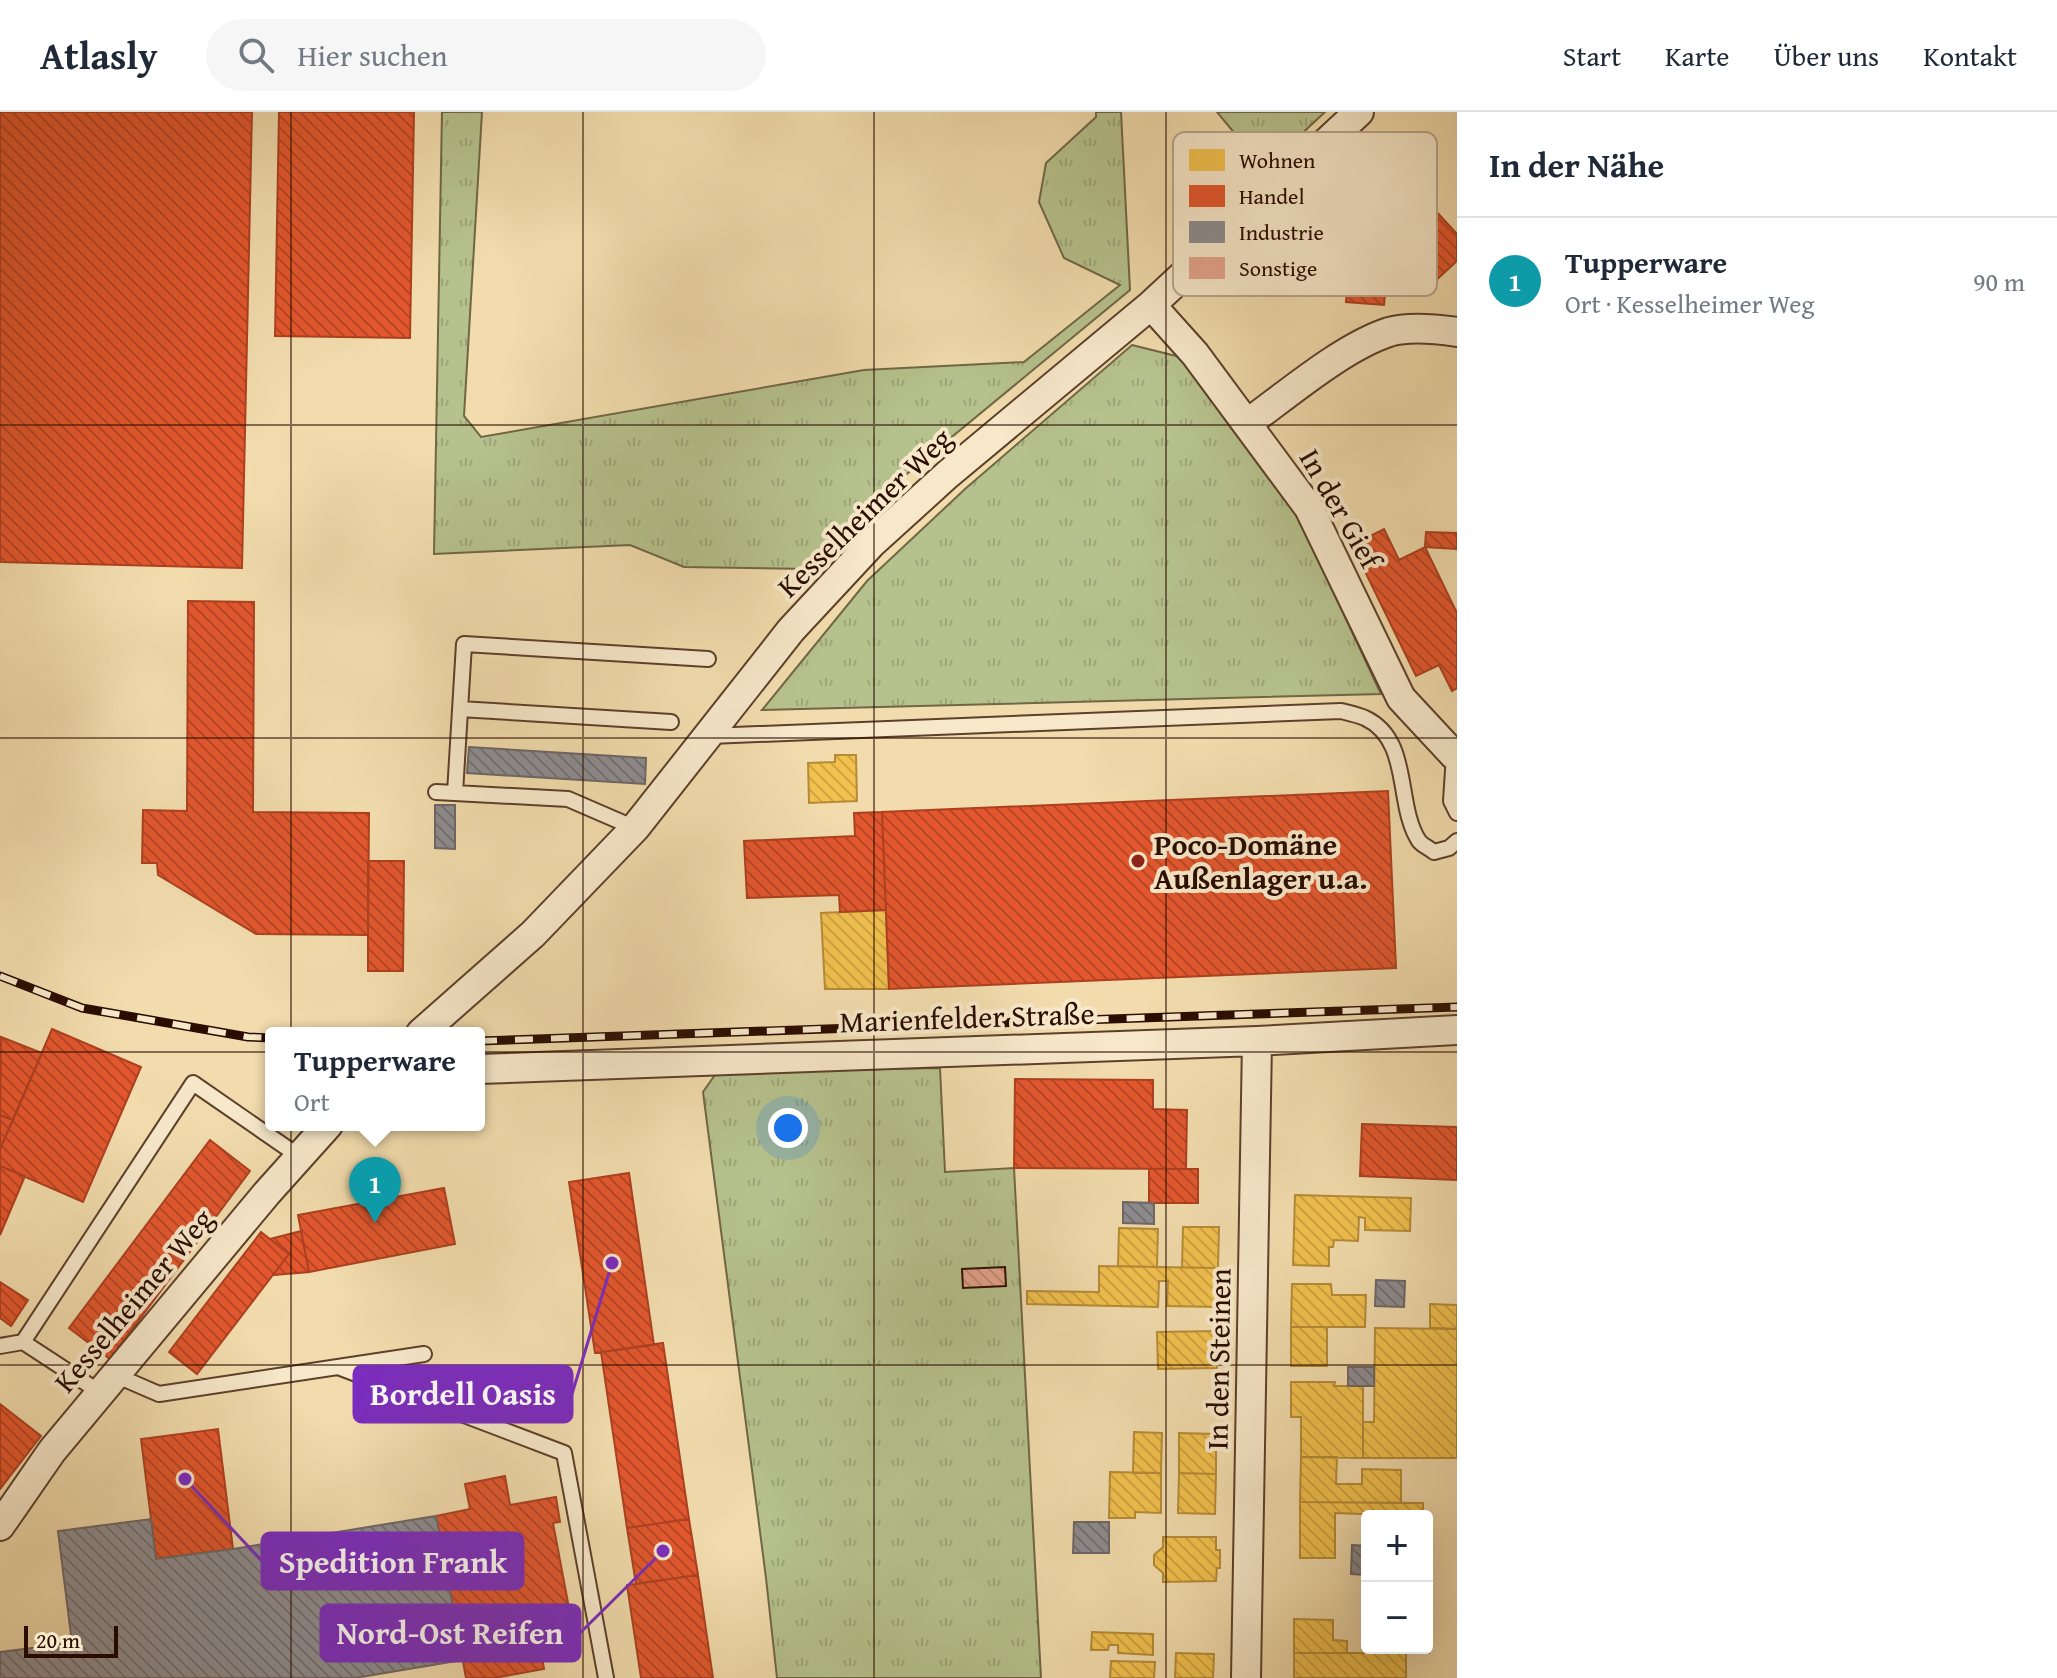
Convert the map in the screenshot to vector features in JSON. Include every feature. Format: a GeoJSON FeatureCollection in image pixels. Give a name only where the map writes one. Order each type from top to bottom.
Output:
{"type":"FeatureCollection","features":[{"type":"Feature","properties":{"kind":"street","name":"Kesselheimer Weg"},"geometry":{"type":"LineString","coordinates":[[1337,132],[1359,112]]}},
{"type":"Feature","properties":{"kind":"street","name":"Kesselheimer Weg"},"geometry":{"type":"LineString","coordinates":[[428,1027],[533,934],[635,828],[791,630],[871,544],[947,475],[1173,285]]}},
{"type":"Feature","properties":{"kind":"street","name":"In der Gief"},"geometry":{"type":"LineString","coordinates":[[1151,305],[1195,354],[1309,508],[1401,698],[1454,755]]}},
{"type":"Feature","properties":{"kind":"street"},"geometry":{"type":"LineString","coordinates":[[1248,423],[1350,352],[1391,332],[1436,329],[1457,332]]}},
{"type":"Feature","properties":{"kind":"street","name":"Marienfelder Straße"},"geometry":{"type":"LineString","coordinates":[[485,1069],[1257,1041],[1457,1030]]}},
{"type":"Feature","properties":{"kind":"street","name":"In den Steinen"},"geometry":{"type":"LineString","coordinates":[[1246,1678],[1257,1041]]}},
{"type":"Feature","properties":{"kind":"street","name":"Kesselheimer Weg"},"geometry":{"type":"LineString","coordinates":[[0,1526],[52,1451],[323,1131]]}},
{"type":"Feature","properties":{"kind":"lane"},"geometry":{"type":"LineString","coordinates":[[455,793],[464,644],[708,659]]}},
{"type":"Feature","properties":{"kind":"lane"},"geometry":{"type":"LineString","coordinates":[[460,709],[671,722]]}},
{"type":"Feature","properties":{"kind":"lane"},"geometry":{"type":"LineString","coordinates":[[709,736],[1341,711],[1367,719],[1385,734],[1397,758],[1410,819],[1420,843],[1434,852],[1449,848],[1457,841]]}},
{"type":"Feature","properties":{"kind":"lane"},"geometry":{"type":"LineString","coordinates":[[1454,755],[1451,801],[1457,813]]}},
{"type":"Feature","properties":{"kind":"lane"},"geometry":{"type":"LineString","coordinates":[[436,792],[568,799],[635,828]]}},
{"type":"Feature","properties":{"kind":"lane"},"geometry":{"type":"LineString","coordinates":[[23,1342],[193,1083],[300,1157]]}},
{"type":"Feature","properties":{"kind":"lane"},"geometry":{"type":"LineString","coordinates":[[0,1346],[23,1342],[108,1384],[159,1394],[424,1354]]}},
{"type":"Feature","properties":{"kind":"lane"},"geometry":{"type":"LineString","coordinates":[[338,1367],[564,1453],[606,1678]]}},
{"type":"Feature","properties":{"kind":"green space"},"geometry":{"type":"Polygon","coordinates":[[[442,112],[482,112],[464,416],[481,437],[864,370],[1024,362],[1120,285],[1064,258],[1039,202],[1046,163],[1096,117],[1096,112],[1121,112],[1130,290],[896,483],[810,569],[684,567],[630,545],[434,554],[442,112]]]}},
{"type":"Feature","properties":{"kind":"green space"},"geometry":{"type":"Polygon","coordinates":[[[1217,112],[1325,112],[1304,132],[1233,132],[1217,112]]]}},
{"type":"Feature","properties":{"kind":"green space"},"geometry":{"type":"Polygon","coordinates":[[[1132,345],[1180,357],[1298,516],[1381,694],[762,710],[867,581],[965,489],[1132,345]]]}},
{"type":"Feature","properties":{"kind":"green space"},"geometry":{"type":"Polygon","coordinates":[[[940,1068],[945,1172],[1014,1168],[1041,1678],[777,1678],[703,1092],[717,1072],[940,1068]]]}},
{"type":"Feature","properties":{"kind":"building: Wohnen"},"geometry":{"type":"Polygon","coordinates":[[[835,755],[856,755],[857,801],[809,803],[808,763],[835,762],[835,755]]]}},
{"type":"Feature","properties":{"kind":"building: Wohnen"},"geometry":{"type":"Polygon","coordinates":[[[886,910],[889,989],[825,989],[821,913],[886,910]]]}},
{"type":"Feature","properties":{"kind":"building: Wohnen"},"geometry":{"type":"Polygon","coordinates":[[[1295,1195],[1411,1198],[1410,1231],[1365,1230],[1365,1218],[1359,1217],[1358,1241],[1334,1240],[1333,1247],[1329,1247],[1329,1266],[1293,1265],[1295,1195]]]}},
{"type":"Feature","properties":{"kind":"building: Wohnen"},"geometry":{"type":"Polygon","coordinates":[[[1183,1227],[1219,1227],[1218,1268],[1182,1268],[1183,1227]]]}},
{"type":"Feature","properties":{"kind":"building: Wohnen"},"geometry":{"type":"Polygon","coordinates":[[[1119,1228],[1158,1229],[1157,1267],[1118,1266],[1119,1228]]]}},
{"type":"Feature","properties":{"kind":"building: Wohnen"},"geometry":{"type":"Polygon","coordinates":[[[1099,1266],[1218,1268],[1217,1307],[1167,1306],[1168,1281],[1159,1281],[1158,1307],[1027,1304],[1027,1291],[1099,1292],[1099,1266]]]}},
{"type":"Feature","properties":{"kind":"building: Wohnen"},"geometry":{"type":"Polygon","coordinates":[[[1292,1284],[1331,1284],[1332,1295],[1366,1295],[1365,1327],[1291,1327],[1292,1284]]]}},
{"type":"Feature","properties":{"kind":"building: Wohnen"},"geometry":{"type":"Polygon","coordinates":[[[1430,1304],[1457,1305],[1457,1329],[1430,1328],[1430,1304]]]}},
{"type":"Feature","properties":{"kind":"building: Wohnen"},"geometry":{"type":"Polygon","coordinates":[[[1291,1327],[1327,1327],[1327,1366],[1291,1366],[1291,1327]]]}},
{"type":"Feature","properties":{"kind":"building: Wohnen"},"geometry":{"type":"Polygon","coordinates":[[[1375,1328],[1457,1329],[1457,1458],[1363,1458],[1363,1422],[1374,1422],[1375,1328]]]}},
{"type":"Feature","properties":{"kind":"building: Wohnen"},"geometry":{"type":"Polygon","coordinates":[[[1217,1331],[1217,1368],[1158,1369],[1157,1332],[1217,1331]]]}},
{"type":"Feature","properties":{"kind":"building: Wohnen"},"geometry":{"type":"Polygon","coordinates":[[[1291,1382],[1335,1382],[1334,1386],[1363,1386],[1363,1458],[1301,1457],[1301,1417],[1291,1417],[1291,1382]]]}},
{"type":"Feature","properties":{"kind":"building: Wohnen"},"geometry":{"type":"Polygon","coordinates":[[[1134,1432],[1162,1433],[1161,1473],[1133,1473],[1134,1432]]]}},
{"type":"Feature","properties":{"kind":"building: Wohnen"},"geometry":{"type":"Polygon","coordinates":[[[1179,1433],[1216,1434],[1216,1474],[1179,1473],[1179,1433]]]}},
{"type":"Feature","properties":{"kind":"building: Wohnen"},"geometry":{"type":"Polygon","coordinates":[[[1301,1457],[1337,1457],[1336,1484],[1362,1484],[1362,1469],[1401,1470],[1401,1503],[1300,1502],[1301,1457]]]}},
{"type":"Feature","properties":{"kind":"building: Wohnen"},"geometry":{"type":"Polygon","coordinates":[[[1110,1472],[1161,1473],[1161,1513],[1135,1512],[1135,1518],[1109,1518],[1110,1472]]]}},
{"type":"Feature","properties":{"kind":"building: Wohnen"},"geometry":{"type":"Polygon","coordinates":[[[1179,1473],[1216,1474],[1215,1514],[1178,1513],[1179,1473]]]}},
{"type":"Feature","properties":{"kind":"building: Wohnen"},"geometry":{"type":"Polygon","coordinates":[[[1300,1502],[1423,1503],[1423,1510],[1335,1513],[1335,1558],[1300,1558],[1300,1502]]]}},
{"type":"Feature","properties":{"kind":"building: Wohnen"},"geometry":{"type":"Polygon","coordinates":[[[1163,1537],[1216,1537],[1220,1568],[1217,1568],[1216,1581],[1163,1582],[1163,1573],[1154,1565],[1154,1555],[1163,1547],[1163,1537]]]}},
{"type":"Feature","properties":{"kind":"building: Wohnen"},"geometry":{"type":"Polygon","coordinates":[[[1294,1619],[1333,1620],[1333,1640],[1347,1641],[1347,1653],[1294,1653],[1294,1619]]]}},
{"type":"Feature","properties":{"kind":"building: Wohnen"},"geometry":{"type":"Polygon","coordinates":[[[1092,1632],[1153,1634],[1153,1655],[1118,1653],[1118,1645],[1109,1645],[1108,1650],[1091,1650],[1092,1632]]]}},
{"type":"Feature","properties":{"kind":"building: Wohnen"},"geometry":{"type":"Polygon","coordinates":[[[1176,1653],[1214,1654],[1213,1678],[1175,1678],[1176,1653]]]}},
{"type":"Feature","properties":{"kind":"building: Wohnen"},"geometry":{"type":"Polygon","coordinates":[[[1294,1653],[1406,1654],[1406,1678],[1294,1678],[1294,1653]]]}},
{"type":"Feature","properties":{"kind":"building: Wohnen"},"geometry":{"type":"Polygon","coordinates":[[[1111,1661],[1155,1662],[1154,1678],[1110,1678],[1111,1661]]]}},
{"type":"Feature","properties":{"kind":"building: Handel"},"geometry":{"type":"Polygon","coordinates":[[[0,112],[252,112],[242,568],[0,562],[0,112]]]}},
{"type":"Feature","properties":{"kind":"building: Handel"},"geometry":{"type":"Polygon","coordinates":[[[279,112],[414,112],[410,338],[275,336],[279,112]]]}},
{"type":"Feature","properties":{"kind":"building: Handel"},"geometry":{"type":"Polygon","coordinates":[[[1437,212],[1457,234],[1457,261],[1437,279],[1437,212]]]}},
{"type":"Feature","properties":{"kind":"building: Handel"},"geometry":{"type":"Polygon","coordinates":[[[1347,296],[1385,296],[1384,305],[1346,302],[1347,296]]]}},
{"type":"Feature","properties":{"kind":"building: Handel"},"geometry":{"type":"Polygon","coordinates":[[[1384,529],[1399,560],[1425,547],[1457,613],[1457,688],[1452,691],[1439,665],[1416,676],[1352,545],[1384,529]]]}},
{"type":"Feature","properties":{"kind":"building: Handel"},"geometry":{"type":"Polygon","coordinates":[[[1426,532],[1457,533],[1457,549],[1425,547],[1426,532]]]}},
{"type":"Feature","properties":{"kind":"building: Handel"},"geometry":{"type":"Polygon","coordinates":[[[188,601],[254,602],[253,812],[369,813],[368,935],[256,934],[158,875],[157,863],[142,863],[143,810],[187,811],[188,601]]]}},
{"type":"Feature","properties":{"kind":"building: Handel","name":"Poco-Domäne Außenlager u.a."},"geometry":{"type":"Polygon","coordinates":[[[1388,791],[1396,968],[889,989],[882,812],[1388,791]]]}},
{"type":"Feature","properties":{"kind":"building: Handel"},"geometry":{"type":"Polygon","coordinates":[[[882,812],[886,910],[840,912],[839,895],[747,898],[744,841],[855,836],[854,813],[882,812]]]}},
{"type":"Feature","properties":{"kind":"building: Handel"},"geometry":{"type":"Polygon","coordinates":[[[368,861],[404,861],[403,971],[368,971],[368,861]]]}},
{"type":"Feature","properties":{"kind":"building: Handel"},"geometry":{"type":"Polygon","coordinates":[[[52,1029],[141,1067],[83,1202],[0,1166],[0,1149],[52,1029]]]}},
{"type":"Feature","properties":{"kind":"building: Handel"},"geometry":{"type":"Polygon","coordinates":[[[1,1037],[42,1053],[13,1120],[0,1115],[1,1037]]]}},
{"type":"Feature","properties":{"kind":"building: Handel"},"geometry":{"type":"Polygon","coordinates":[[[1015,1079],[1153,1080],[1153,1109],[1187,1110],[1186,1169],[1014,1168],[1015,1079]]]}},
{"type":"Feature","properties":{"kind":"building: Handel"},"geometry":{"type":"Polygon","coordinates":[[[0,1115],[13,1120],[0,1149],[0,1115]]]}},
{"type":"Feature","properties":{"kind":"building: Handel"},"geometry":{"type":"Polygon","coordinates":[[[1362,1124],[1457,1127],[1457,1180],[1360,1176],[1362,1124]]]}},
{"type":"Feature","properties":{"kind":"building: Handel"},"geometry":{"type":"Polygon","coordinates":[[[210,1140],[250,1171],[110,1359],[69,1328],[210,1140]]]}},
{"type":"Feature","properties":{"kind":"building: Handel"},"geometry":{"type":"Polygon","coordinates":[[[0,1166],[25,1176],[0,1235],[0,1166]]]}},
{"type":"Feature","properties":{"kind":"building: Handel"},"geometry":{"type":"Polygon","coordinates":[[[1149,1169],[1198,1169],[1198,1203],[1149,1203],[1149,1169]]]}},
{"type":"Feature","properties":{"kind":"building: Handel"},"geometry":{"type":"Polygon","coordinates":[[[629,1173],[654,1345],[595,1353],[569,1182],[629,1173]]]}},
{"type":"Feature","properties":{"kind":"building: Handel"},"geometry":{"type":"Polygon","coordinates":[[[444,1188],[455,1244],[309,1272],[298,1215],[444,1188]]]}},
{"type":"Feature","properties":{"kind":"building: Handel"},"geometry":{"type":"Polygon","coordinates":[[[301,1231],[309,1272],[273,1275],[289,1254],[270,1239],[301,1231]]]}},
{"type":"Feature","properties":{"kind":"building: Handel"},"geometry":{"type":"Polygon","coordinates":[[[261,1232],[289,1254],[197,1374],[169,1352],[261,1232]]]}},
{"type":"Feature","properties":{"kind":"building: Handel"},"geometry":{"type":"Polygon","coordinates":[[[0,1282],[28,1300],[11,1326],[0,1318],[0,1282]]]}},
{"type":"Feature","properties":{"kind":"building: Handel"},"geometry":{"type":"Polygon","coordinates":[[[663,1343],[689,1519],[627,1528],[601,1352],[663,1343]]]}},
{"type":"Feature","properties":{"kind":"building: Handel"},"geometry":{"type":"Polygon","coordinates":[[[0,1404],[41,1436],[0,1489],[0,1404]]]}},
{"type":"Feature","properties":{"kind":"building: Handel"},"geometry":{"type":"Polygon","coordinates":[[[218,1429],[233,1549],[156,1559],[141,1439],[218,1429]]]}},
{"type":"Feature","properties":{"kind":"building: Handel"},"geometry":{"type":"Polygon","coordinates":[[[505,1476],[510,1505],[556,1497],[560,1522],[553,1523],[572,1624],[532,1631],[535,1645],[540,1645],[544,1669],[494,1678],[466,1678],[436,1516],[470,1509],[465,1484],[505,1476]]]}},
{"type":"Feature","properties":{"kind":"building: Handel"},"geometry":{"type":"Polygon","coordinates":[[[689,1519],[698,1575],[636,1584],[627,1528],[689,1519]]]}},
{"type":"Feature","properties":{"kind":"building: Handel"},"geometry":{"type":"Polygon","coordinates":[[[698,1575],[713,1678],[641,1678],[627,1585],[698,1575]]]}},
{"type":"Feature","properties":{"kind":"building: Industrie"},"geometry":{"type":"Polygon","coordinates":[[[469,747],[646,758],[645,784],[467,773],[469,747]]]}},
{"type":"Feature","properties":{"kind":"building: Industrie"},"geometry":{"type":"Polygon","coordinates":[[[435,805],[455,805],[455,849],[435,848],[435,805]]]}},
{"type":"Feature","properties":{"kind":"building: Industrie"},"geometry":{"type":"Polygon","coordinates":[[[1123,1202],[1154,1203],[1154,1224],[1123,1223],[1123,1202]]]}},
{"type":"Feature","properties":{"kind":"building: Industrie"},"geometry":{"type":"Polygon","coordinates":[[[1376,1280],[1405,1281],[1404,1307],[1375,1306],[1376,1280]]]}},
{"type":"Feature","properties":{"kind":"building: Industrie"},"geometry":{"type":"Polygon","coordinates":[[[1348,1367],[1374,1367],[1374,1386],[1348,1386],[1348,1367]]]}},
{"type":"Feature","properties":{"kind":"building: Industrie"},"geometry":{"type":"Polygon","coordinates":[[[436,1516],[463,1660],[355,1678],[0,1678],[0,1652],[72,1643],[58,1531],[151,1519],[156,1559],[436,1516]]]}},
{"type":"Feature","properties":{"kind":"building: Industrie"},"geometry":{"type":"Polygon","coordinates":[[[1074,1522],[1109,1522],[1109,1553],[1073,1553],[1074,1522]]]}},
{"type":"Feature","properties":{"kind":"building: Industrie"},"geometry":{"type":"Polygon","coordinates":[[[1352,1545],[1361,1546],[1361,1575],[1351,1574],[1352,1545]]]}},
{"type":"Feature","properties":{"kind":"building: Sonstige"},"geometry":{"type":"Polygon","coordinates":[[[1005,1267],[1006,1286],[963,1288],[962,1269],[1005,1267]]]}},
{"type":"Feature","properties":{"kind":"railway"},"geometry":{"type":"LineString","coordinates":[[0,976],[82,1008],[265,1038]]}},
{"type":"Feature","properties":{"kind":"railway"},"geometry":{"type":"LineString","coordinates":[[485,1041],[1457,1007]]}},
{"type":"Feature","properties":{"kind":"place","name":"Poco-Domäne Außenlager u.a."},"geometry":{"type":"Point","coordinates":[1138,861]}},
{"type":"Feature","properties":{"kind":"place","name":"Tupperware"},"geometry":{"type":"Point","coordinates":[375,1223]}},
{"type":"Feature","properties":{"kind":"place","name":"Bordell Oasis"},"geometry":{"type":"Point","coordinates":[612,1263]}},
{"type":"Feature","properties":{"kind":"place","name":"Spedition Frank"},"geometry":{"type":"Point","coordinates":[185,1479]}},
{"type":"Feature","properties":{"kind":"place","name":"Nord-Ost Reifen"},"geometry":{"type":"Point","coordinates":[663,1551]}}]}
